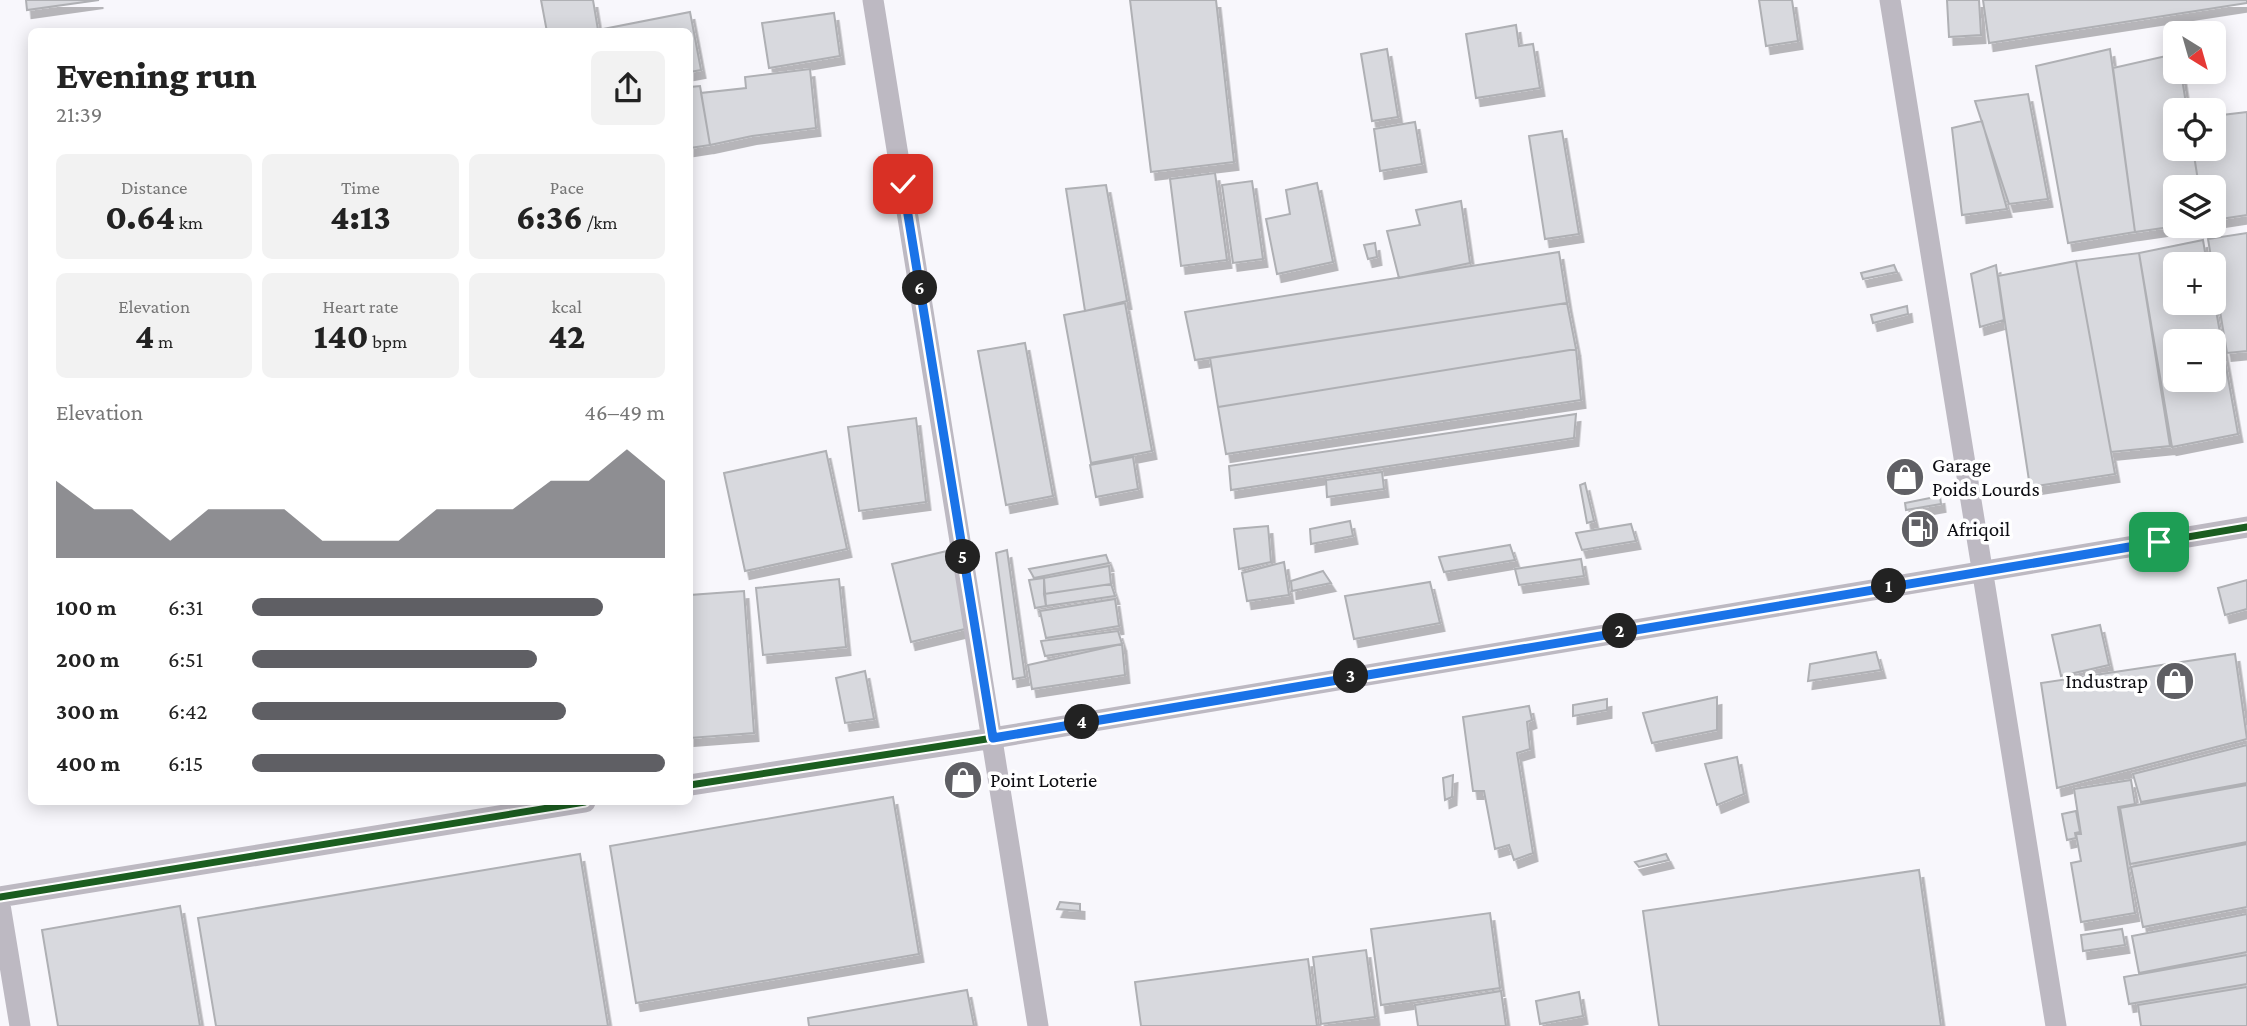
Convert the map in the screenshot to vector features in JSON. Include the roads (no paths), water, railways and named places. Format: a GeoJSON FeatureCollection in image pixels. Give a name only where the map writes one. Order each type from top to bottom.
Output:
{"type":"FeatureCollection","features":[{"type":"Feature","properties":{"kind":"street"},"geometry":{"type":"LineString","coordinates":[[873,0],[1038,1026]]}},
{"type":"Feature","properties":{"kind":"street"},"geometry":{"type":"LineString","coordinates":[[1889,0],[2056,1026]]}},
{"type":"Feature","properties":{"kind":"street"},"geometry":{"type":"LineString","coordinates":[[693,785],[993,738],[2247,527]]}},
{"type":"Feature","properties":{"kind":"street"},"geometry":{"type":"LineString","coordinates":[[0,897],[567,805]]}},
{"type":"Feature","properties":{"kind":"street"},"geometry":{"type":"LineString","coordinates":[[0,905],[20,1026]]}},
{"type":"Feature","properties":{"kind":"place","name":"Garage Poids Lourds"},"geometry":{"type":"Point","coordinates":[1905,477]}},
{"type":"Feature","properties":{"kind":"place","name":"Afriqoil"},"geometry":{"type":"Point","coordinates":[1920,529]}},
{"type":"Feature","properties":{"kind":"place","name":"Industrap"},"geometry":{"type":"Point","coordinates":[2175,681]}},
{"type":"Feature","properties":{"kind":"place","name":"Point Loterie"},"geometry":{"type":"Point","coordinates":[963,780]}}]}
